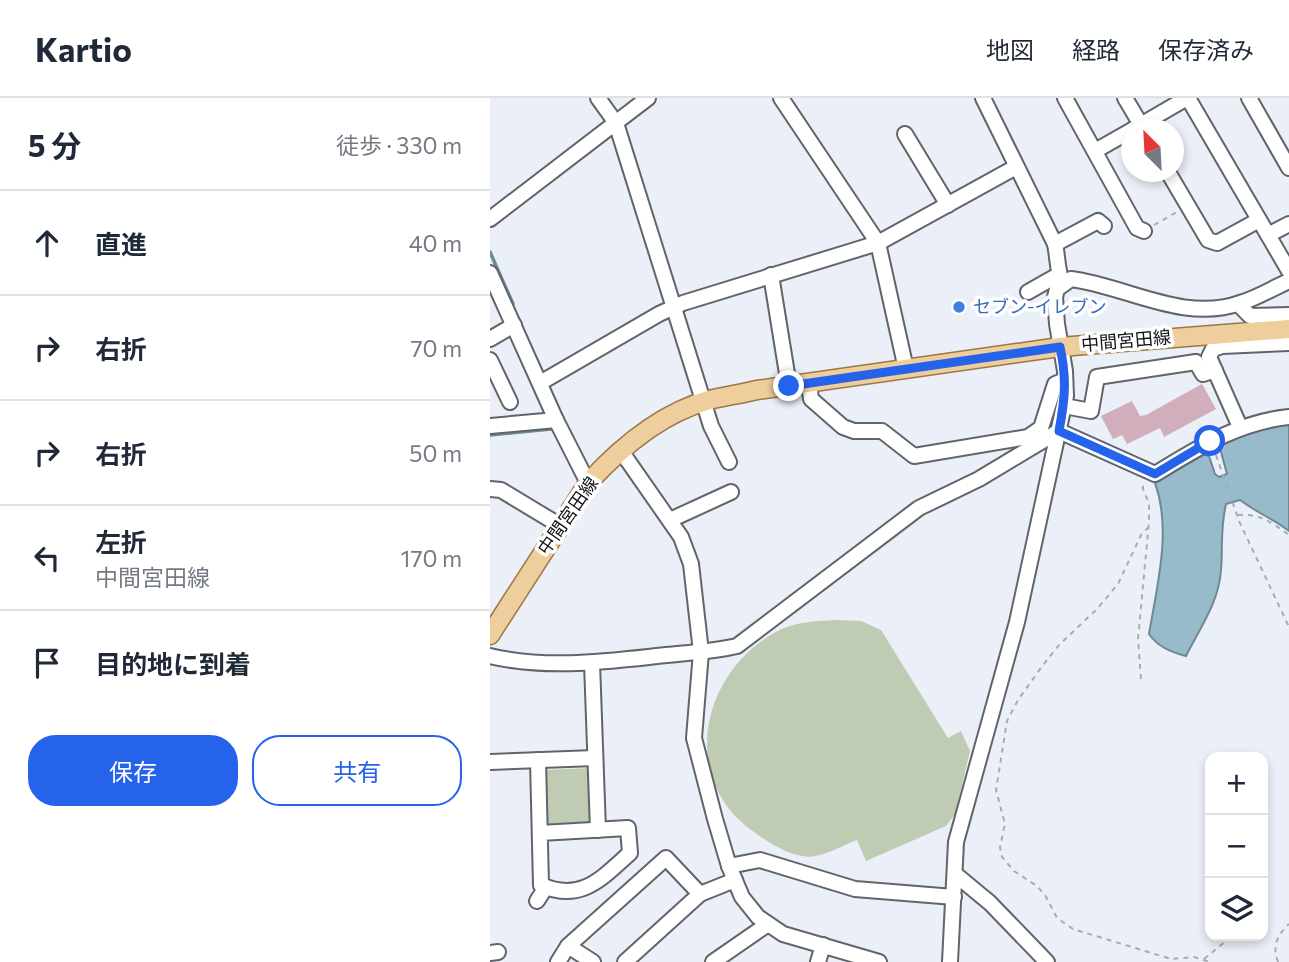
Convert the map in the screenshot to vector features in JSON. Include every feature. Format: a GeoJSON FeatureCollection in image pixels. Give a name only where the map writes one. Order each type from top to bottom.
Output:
{"type":"FeatureCollection","features":[{"type":"Feature","properties":{"kind":"main road","name":"中間宮田線"},"geometry":{"type":"LineString","coordinates":[[490,635],[587,483],[646,430],[673,414],[704,402],[789,386],[1060,347],[1289,329]]}},
{"type":"Feature","properties":{"kind":"street"},"geometry":{"type":"LineString","coordinates":[[598,98],[616,124],[676,307],[711,426],[729,462]]}},
{"type":"Feature","properties":{"kind":"street"},"geometry":{"type":"LineString","coordinates":[[490,219],[648,98]]}},
{"type":"Feature","properties":{"kind":"street"},"geometry":{"type":"LineString","coordinates":[[781,98],[878,243],[906,369]]}},
{"type":"Feature","properties":{"kind":"street"},"geometry":{"type":"LineString","coordinates":[[950,962],[956,842],[1017,622],[1064,406],[1065,380],[1055,298],[1061,280],[1055,244],[983,98]]}},
{"type":"Feature","properties":{"kind":"street"},"geometry":{"type":"LineString","coordinates":[[1065,98],[1137,228],[1144,231]]}},
{"type":"Feature","properties":{"kind":"street"},"geometry":{"type":"LineString","coordinates":[[1125,98],[1133,119]]}},
{"type":"Feature","properties":{"kind":"street"},"geometry":{"type":"LineString","coordinates":[[1152,119],[1187,98],[1289,271]]}},
{"type":"Feature","properties":{"kind":"street"},"geometry":{"type":"LineString","coordinates":[[1249,98],[1289,168]]}},
{"type":"Feature","properties":{"kind":"street"},"geometry":{"type":"LineString","coordinates":[[905,134],[948,205]]}},
{"type":"Feature","properties":{"kind":"street"},"geometry":{"type":"LineString","coordinates":[[1095,151],[1121,137]]}},
{"type":"Feature","properties":{"kind":"street"},"geometry":{"type":"LineString","coordinates":[[540,383],[659,314],[771,275],[878,243],[1016,167]]}},
{"type":"Feature","properties":{"kind":"street"},"geometry":{"type":"LineString","coordinates":[[1174,182],[1208,240],[1217,243],[1259,220]]}},
{"type":"Feature","properties":{"kind":"street"},"geometry":{"type":"LineString","coordinates":[[1055,244],[1098,221],[1104,226]]}},
{"type":"Feature","properties":{"kind":"street"},"geometry":{"type":"LineString","coordinates":[[1268,235],[1289,224]]}},
{"type":"Feature","properties":{"kind":"street"},"geometry":{"type":"LineString","coordinates":[[490,273],[587,483]]}},
{"type":"Feature","properties":{"kind":"street"},"geometry":{"type":"LineString","coordinates":[[771,275],[789,386]]}},
{"type":"Feature","properties":{"kind":"street"},"geometry":{"type":"LineString","coordinates":[[1028,292],[1071,279],[1179,307],[1213,308],[1238,304],[1289,281]]}},
{"type":"Feature","properties":{"kind":"street"},"geometry":{"type":"LineString","coordinates":[[1238,304],[1250,316],[1289,315]]}},
{"type":"Feature","properties":{"kind":"street"},"geometry":{"type":"LineString","coordinates":[[490,339],[514,325]]}},
{"type":"Feature","properties":{"kind":"street"},"geometry":{"type":"LineString","coordinates":[[1240,427],[1209,357],[1213,349],[1222,346],[1289,343]]}},
{"type":"Feature","properties":{"kind":"street"},"geometry":{"type":"LineString","coordinates":[[490,360],[510,402]]}},
{"type":"Feature","properties":{"kind":"street"},"geometry":{"type":"LineString","coordinates":[[1064,406],[1091,411],[1097,377],[1196,362],[1203,374],[1215,370]]}},
{"type":"Feature","properties":{"kind":"street"},"geometry":{"type":"LineString","coordinates":[[809,383],[811,399],[843,427],[854,431],[882,431],[914,456],[1028,437],[1041,428],[1055,384],[1065,380]]}},
{"type":"Feature","properties":{"kind":"street"},"geometry":{"type":"LineString","coordinates":[[1059,431],[1155,474],[1210,441],[1240,427],[1268,419],[1289,417]]}},
{"type":"Feature","properties":{"kind":"street"},"geometry":{"type":"LineString","coordinates":[[490,426],[556,419]]}},
{"type":"Feature","properties":{"kind":"street"},"geometry":{"type":"LineString","coordinates":[[490,656],[539,662],[592,663],[737,646],[919,508],[979,479],[1059,431]]}},
{"type":"Feature","properties":{"kind":"street"},"geometry":{"type":"LineString","coordinates":[[621,451],[681,537],[691,564],[701,652],[694,738],[729,866],[742,897],[758,917],[783,934],[879,962]]}},
{"type":"Feature","properties":{"kind":"street"},"geometry":{"type":"LineString","coordinates":[[490,489],[501,490],[559,525]]}},
{"type":"Feature","properties":{"kind":"street"},"geometry":{"type":"LineString","coordinates":[[670,520],[732,492]]}},
{"type":"Feature","properties":{"kind":"street"},"geometry":{"type":"LineString","coordinates":[[592,663],[598,830]]}},
{"type":"Feature","properties":{"kind":"street"},"geometry":{"type":"LineString","coordinates":[[490,762],[595,758]]}},
{"type":"Feature","properties":{"kind":"street"},"geometry":{"type":"LineString","coordinates":[[538,760],[541,884],[554,890],[572,891],[587,887],[597,882],[630,853],[628,828],[540,833]]}},
{"type":"Feature","properties":{"kind":"street"},"geometry":{"type":"LineString","coordinates":[[558,962],[568,946],[666,858],[700,894]]}},
{"type":"Feature","properties":{"kind":"street"},"geometry":{"type":"LineString","coordinates":[[729,866],[760,860],[855,889],[954,897]]}},
{"type":"Feature","properties":{"kind":"street"},"geometry":{"type":"LineString","coordinates":[[955,874],[990,903],[1047,962]]}},
{"type":"Feature","properties":{"kind":"street"},"geometry":{"type":"LineString","coordinates":[[625,962],[700,894],[735,880]]}},
{"type":"Feature","properties":{"kind":"street"},"geometry":{"type":"LineString","coordinates":[[537,901],[546,887]]}},
{"type":"Feature","properties":{"kind":"street"},"geometry":{"type":"LineString","coordinates":[[713,962],[768,923]]}},
{"type":"Feature","properties":{"kind":"street"},"geometry":{"type":"LineString","coordinates":[[818,962],[823,945]]}},
{"type":"Feature","properties":{"kind":"street"},"geometry":{"type":"LineString","coordinates":[[568,946],[593,962]]}},
{"type":"Feature","properties":{"kind":"path"},"geometry":{"type":"LineString","coordinates":[[1144,231],[1188,206]]}},
{"type":"Feature","properties":{"kind":"path"},"geometry":{"type":"LineString","coordinates":[[1217,457],[1237,515],[1289,627]]}},
{"type":"Feature","properties":{"kind":"path"},"geometry":{"type":"LineString","coordinates":[[1141,679],[1138,639],[1149,527],[1149,503],[1143,489],[1145,469]]}},
{"type":"Feature","properties":{"kind":"path"},"geometry":{"type":"LineString","coordinates":[[1237,515],[1249,514],[1271,522],[1289,535]]}},
{"type":"Feature","properties":{"kind":"path"},"geometry":{"type":"LineString","coordinates":[[1149,527],[1142,533],[1118,584],[1097,609],[1059,645],[1018,700],[1007,721],[996,790],[1005,824],[1000,847],[1002,857],[1014,871],[1045,895],[1057,918],[1073,929],[1171,959],[1194,957],[1210,962]]}},
{"type":"Feature","properties":{"kind":"path"},"geometry":{"type":"LineString","coordinates":[[1278,962],[1274,953],[1278,935],[1289,924]]}},
{"type":"Feature","properties":{"kind":"path"},"geometry":{"type":"LineString","coordinates":[[1203,960],[1226,941]]}},
{"type":"Feature","properties":{"kind":"green space"},"geometry":{"type":"Polygon","coordinates":[[[836,620],[861,621],[881,630],[948,738],[961,731],[970,751],[955,814],[946,826],[866,861],[857,840],[809,857],[776,847],[765,840],[730,810],[715,785],[708,757],[708,729],[715,701],[729,674],[749,651],[788,626],[836,620]]]}},
{"type":"Feature","properties":{"kind":"green space"},"geometry":{"type":"Polygon","coordinates":[[[590,768],[592,826],[545,828],[543,770],[590,768]]]}},
{"type":"Feature","properties":{"kind":"water"},"geometry":{"type":"Polygon","coordinates":[[[1289,423],[1289,531],[1240,500],[1226,504],[1222,561],[1213,604],[1186,656],[1165,648],[1149,634],[1163,539],[1160,501],[1155,483],[1203,454],[1209,456],[1215,474],[1219,477],[1227,474],[1220,448],[1226,442],[1253,432],[1256,427],[1289,423]]]}},
{"type":"Feature","properties":{"kind":"building"},"geometry":{"type":"Polygon","coordinates":[[[1202,384],[1216,409],[1164,437],[1160,428],[1127,444],[1122,435],[1113,439],[1101,416],[1132,401],[1140,416],[1146,415],[1202,384]]]}},
{"type":"Feature","properties":{"kind":"waterway"},"geometry":{"type":"LineString","coordinates":[[490,252],[513,304]]}},
{"type":"Feature","properties":{"kind":"waterway"},"geometry":{"type":"LineString","coordinates":[[490,435],[551,429]]}},
{"type":"Feature","properties":{"kind":"place","name":"セブン-イレブン"},"geometry":{"type":"Point","coordinates":[959,307]}},
{"type":"Feature","properties":{"kind":"route"},"geometry":{"type":"LineString","coordinates":[[789,386],[1060,347],[1066,396],[1059,431],[1155,474],[1210,441]]}}]}
